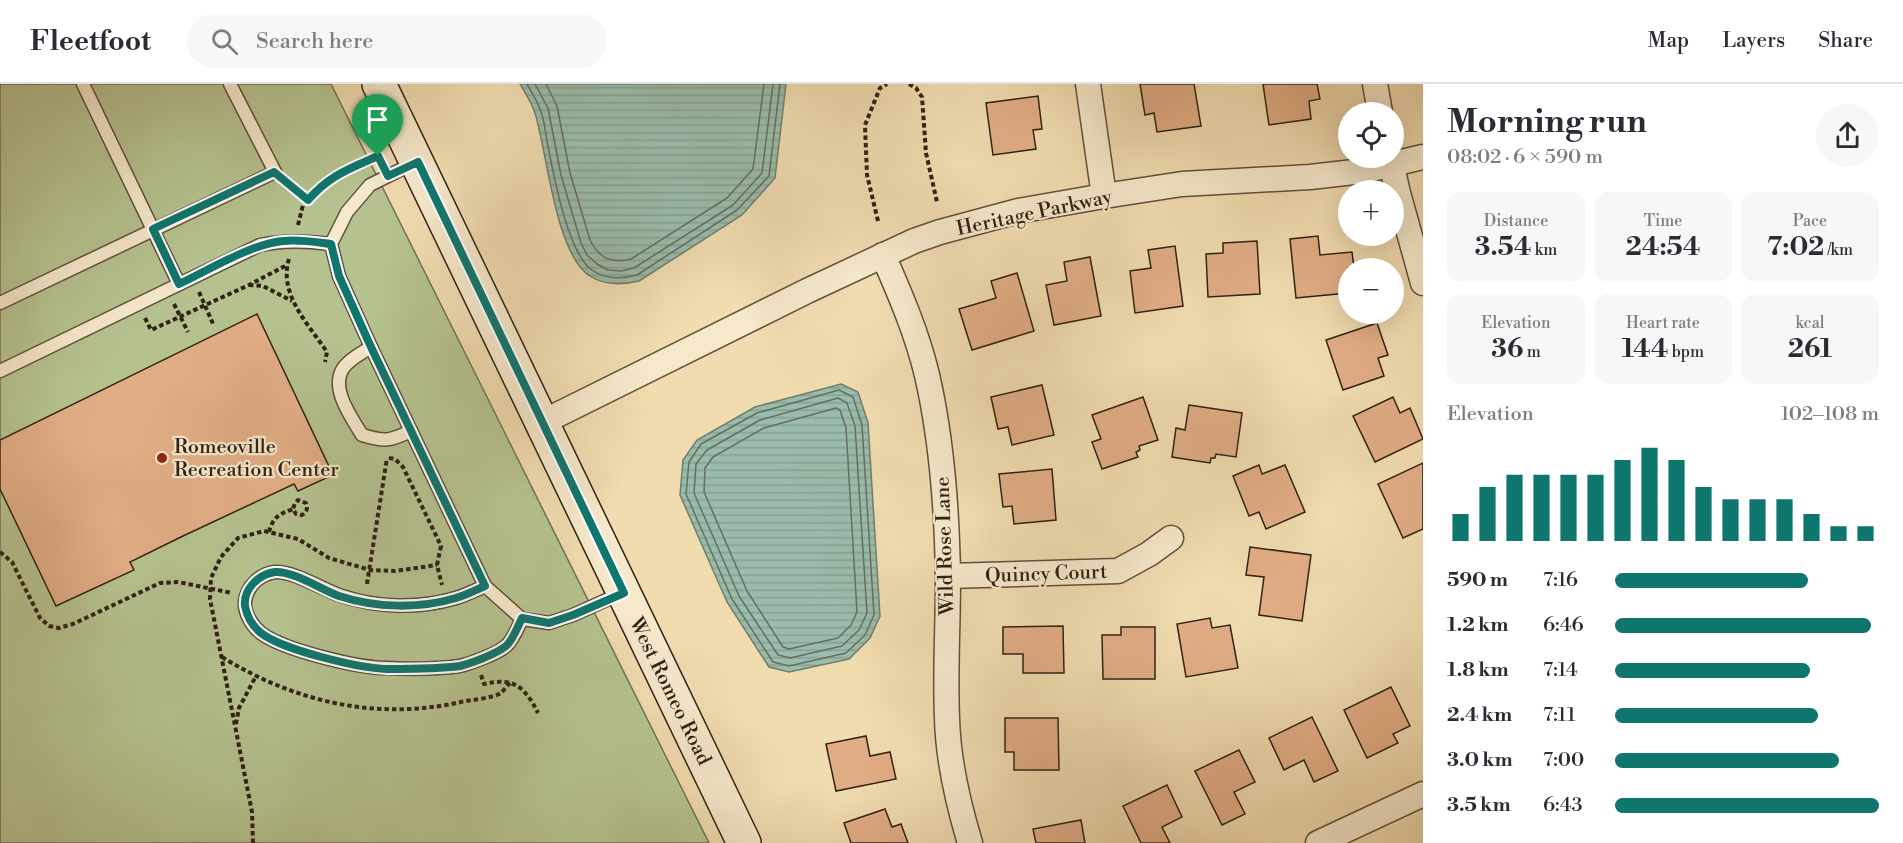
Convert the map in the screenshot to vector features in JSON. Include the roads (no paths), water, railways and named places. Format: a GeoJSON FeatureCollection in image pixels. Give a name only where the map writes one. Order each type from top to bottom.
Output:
{"type":"FeatureCollection","features":[{"type":"Feature","properties":{"kind":"main road","name":"West Romeo Road"},"geometry":{"type":"LineString","coordinates":[[379,84],[744,843]]}},
{"type":"Feature","properties":{"kind":"street"},"geometry":{"type":"LineString","coordinates":[[1088,84],[1104,196]]}},
{"type":"Feature","properties":{"kind":"street"},"geometry":{"type":"LineString","coordinates":[[1375,84],[1378,102]]}},
{"type":"Feature","properties":{"kind":"street","name":"Heritage Parkway"},"geometry":{"type":"LineString","coordinates":[[1404,159],[1423,157]]}},
{"type":"Feature","properties":{"kind":"street","name":"Heritage Parkway"},"geometry":{"type":"LineString","coordinates":[[541,423],[807,291],[883,255],[940,232],[1018,211],[1182,184],[1310,177],[1371,168]]}},
{"type":"Feature","properties":{"kind":"street"},"geometry":{"type":"LineString","coordinates":[[1392,168],[1400,204],[1423,283]]}},
{"type":"Feature","properties":{"kind":"street","name":"Wild Rose Lane"},"geometry":{"type":"LineString","coordinates":[[883,255],[913,328],[927,375],[941,463],[948,576],[946,720],[952,771],[970,843]]}},
{"type":"Feature","properties":{"kind":"street","name":"Quincy Court"},"geometry":{"type":"LineString","coordinates":[[948,576],[1118,571],[1149,554],[1171,538]]}},
{"type":"Feature","properties":{"kind":"street"},"geometry":{"type":"LineString","coordinates":[[1318,843],[1423,794]]}},
{"type":"Feature","properties":{"kind":"lane"},"geometry":{"type":"LineString","coordinates":[[83,84],[179,284]]}},
{"type":"Feature","properties":{"kind":"lane"},"geometry":{"type":"LineString","coordinates":[[0,303],[274,172],[230,84]]}},
{"type":"Feature","properties":{"kind":"lane"},"geometry":{"type":"LineString","coordinates":[[418,162],[370,185],[346,212],[331,244],[339,276],[485,586],[522,618],[549,623],[624,593]]}},
{"type":"Feature","properties":{"kind":"lane"},"geometry":{"type":"LineString","coordinates":[[0,371],[260,245],[295,240],[331,244]]}},
{"type":"Feature","properties":{"kind":"lane"},"geometry":{"type":"LineString","coordinates":[[371,347],[344,367],[338,381],[346,410],[362,435],[380,440],[393,439],[411,431]]}},
{"type":"Feature","properties":{"kind":"lane"},"geometry":{"type":"LineString","coordinates":[[485,586],[457,598],[423,605],[379,605],[339,596],[298,577],[276,572],[258,578],[248,589],[244,603],[248,618],[261,633],[291,647],[344,662],[386,669],[461,666],[481,659],[507,645],[522,618]]}},
{"type":"Feature","properties":{"kind":"water"},"geometry":{"type":"Polygon","coordinates":[[[520,84],[786,84],[775,178],[742,215],[639,281],[620,284],[602,282],[590,276],[578,264],[568,247],[560,225],[535,113],[520,84]]]}},
{"type":"Feature","properties":{"kind":"water"},"geometry":{"type":"Polygon","coordinates":[[[841,384],[858,392],[868,423],[880,616],[870,638],[849,659],[789,672],[769,667],[727,602],[680,495],[683,460],[697,440],[755,407],[841,384]]]}},
{"type":"Feature","properties":{"kind":"place","name":"Romeoville Recreation Center"},"geometry":{"type":"Point","coordinates":[162,458]}}]}
